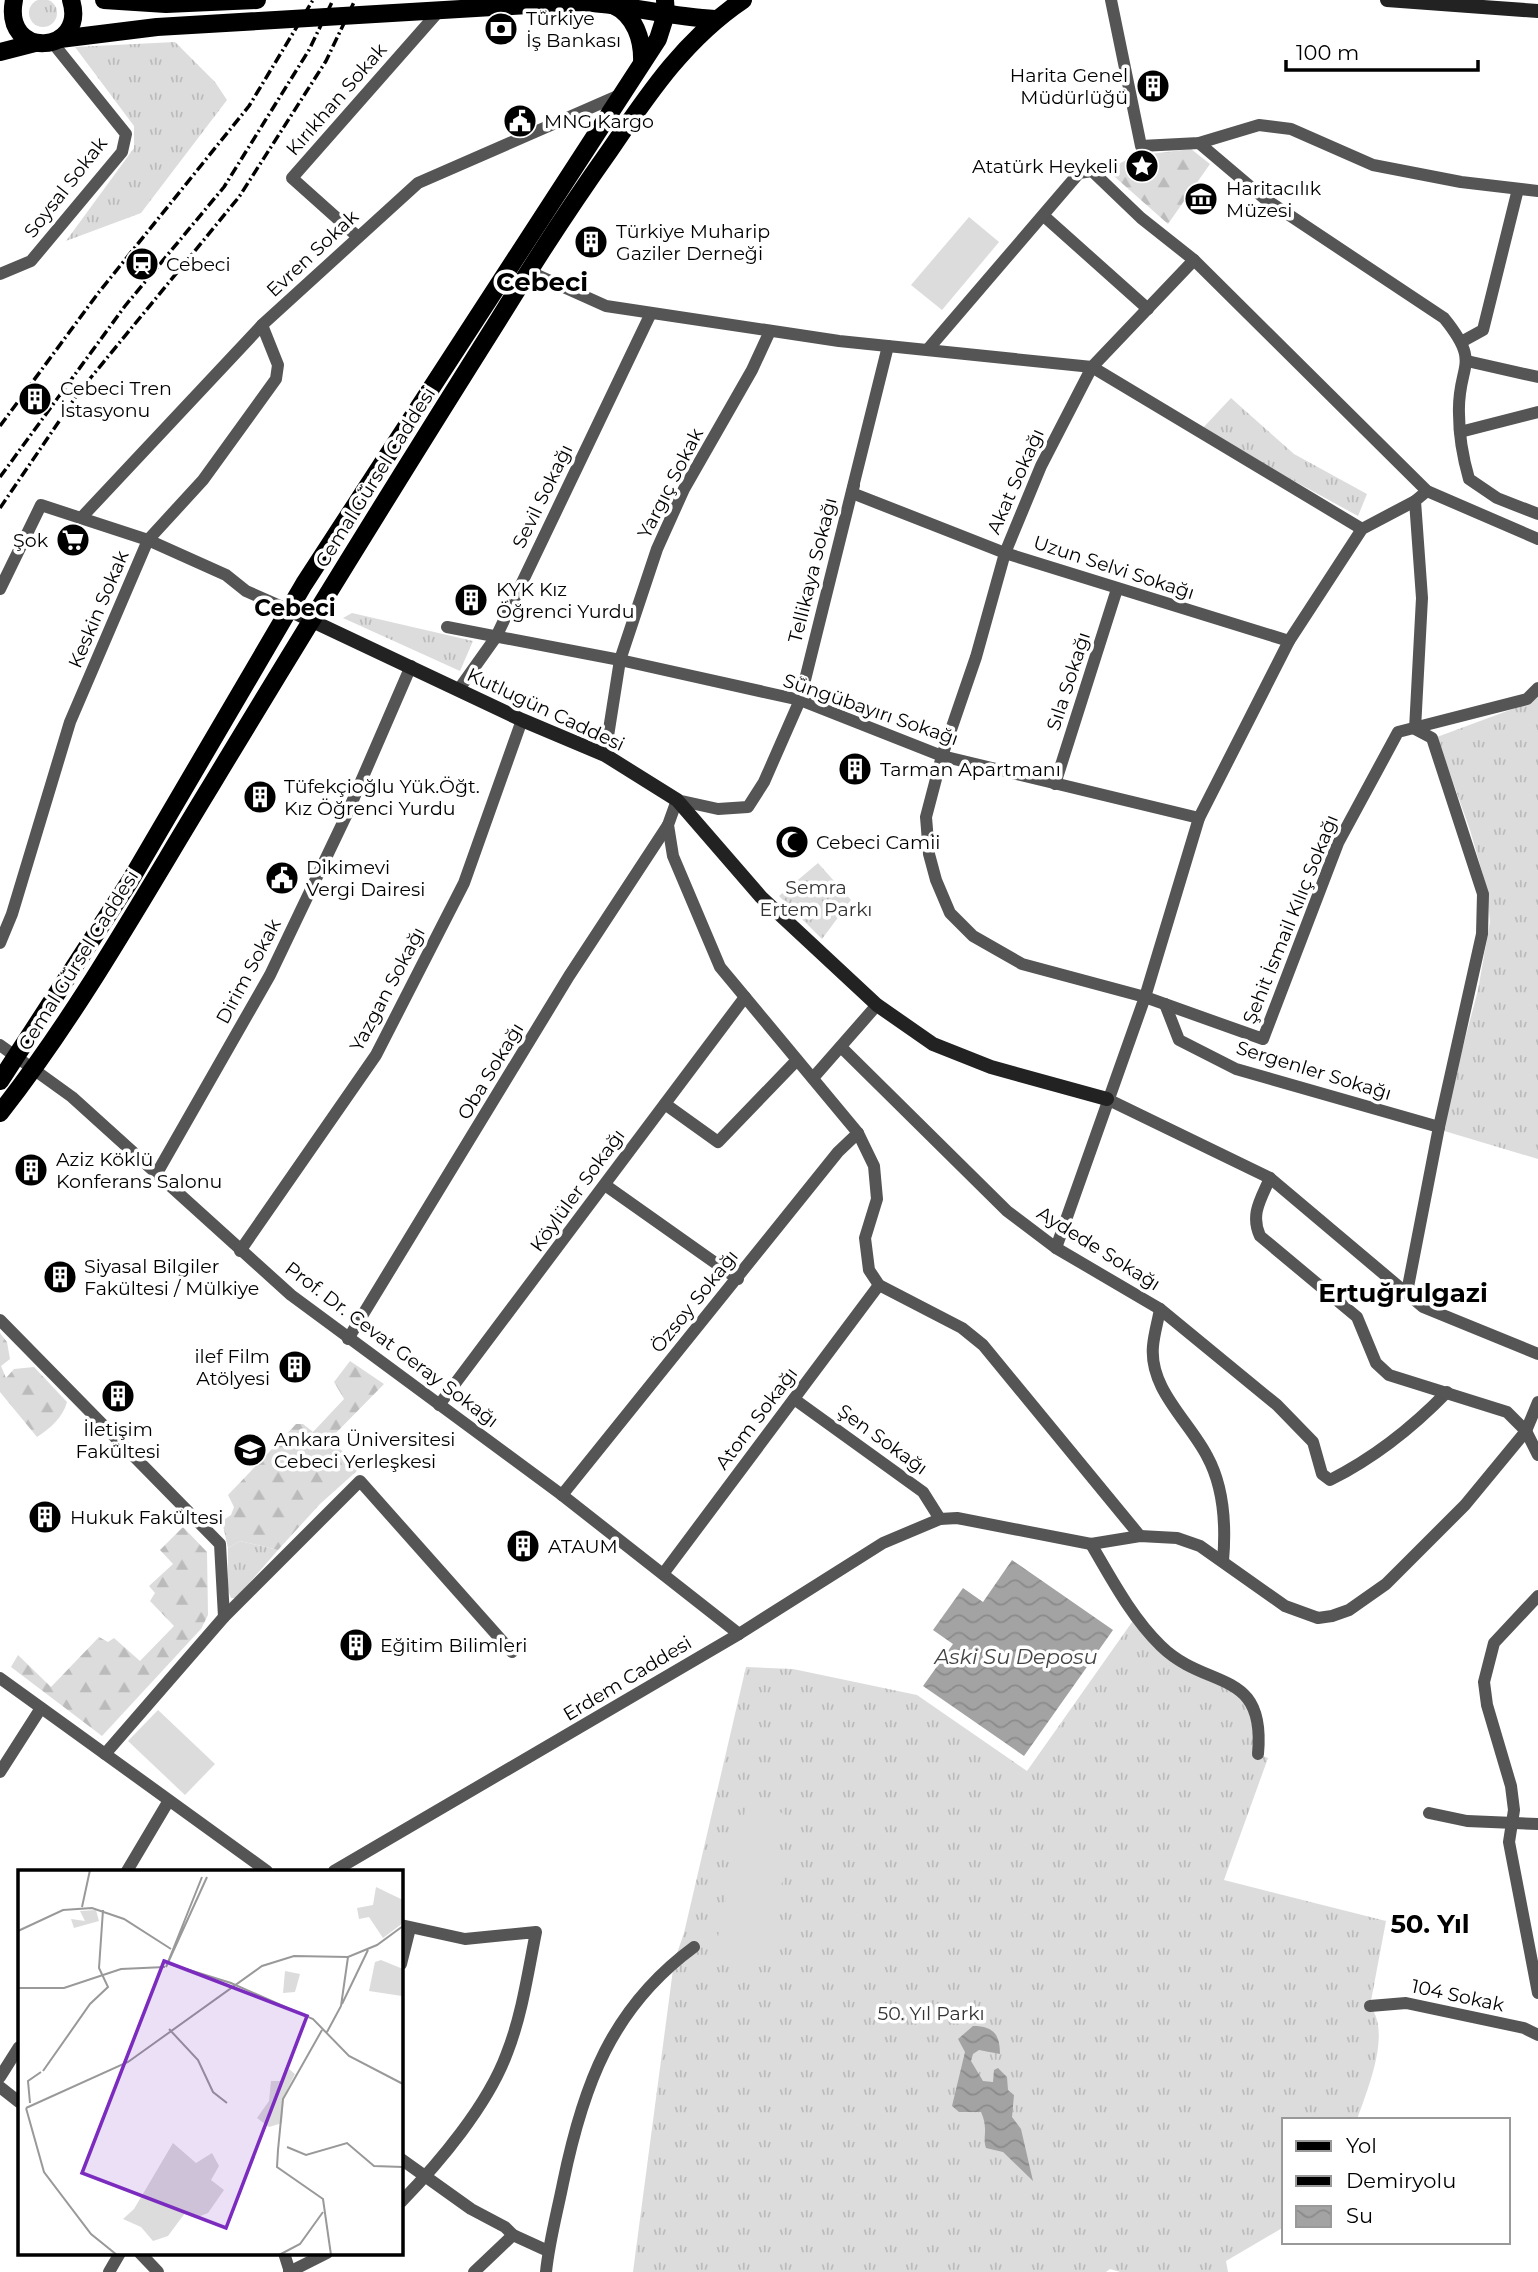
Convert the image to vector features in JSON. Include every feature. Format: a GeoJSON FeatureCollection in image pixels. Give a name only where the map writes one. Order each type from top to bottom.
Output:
{"type":"FeatureCollection","features":[{"type":"Feature","properties":{"kind":"main road"},"geometry":{"type":"LineString","coordinates":[[11,6],[20,33],[49,41],[71,26],[74,17],[71,0]]}},
{"type":"Feature","properties":{"kind":"main road"},"geometry":{"type":"LineString","coordinates":[[104,0],[178,4],[257,0]]}},
{"type":"Feature","properties":{"kind":"main road","name":"Cemal Gürsel Caddesi"},"geometry":{"type":"LineString","coordinates":[[0,1113],[34,1069],[147,891],[311,619],[528,271],[647,95],[684,48],[715,19],[743,0]]}},
{"type":"Feature","properties":{"kind":"main road"},"geometry":{"type":"LineString","coordinates":[[0,52],[121,30],[579,2],[666,7],[715,19]]}},
{"type":"Feature","properties":{"kind":"main road"},"geometry":{"type":"LineString","coordinates":[[610,3],[628,15],[633,24],[642,43],[642,63]]}},
{"type":"Feature","properties":{"kind":"main road","name":"Cemal Gürsel Caddesi"},"geometry":{"type":"LineString","coordinates":[[0,1081],[130,881],[289,610],[658,39],[666,7]]}},
{"type":"Feature","properties":{"kind":"street"},"geometry":{"type":"LineString","coordinates":[[1111,0],[1142,146],[1199,143],[1259,125],[1292,129],[1373,165],[1461,182],[1538,191]]}},
{"type":"Feature","properties":{"kind":"street"},"geometry":{"type":"LineString","coordinates":[[1387,0],[1538,11]]}},
{"type":"Feature","properties":{"kind":"street","name":"Kırıkhan Sokak"},"geometry":{"type":"LineString","coordinates":[[358,237],[292,178],[439,11]]}},
{"type":"Feature","properties":{"kind":"street","name":"Soysal Sokak"},"geometry":{"type":"LineString","coordinates":[[0,274],[31,261],[122,152],[125,134],[49,41]]}},
{"type":"Feature","properties":{"kind":"street","name":"Evren Sokak"},"geometry":{"type":"LineString","coordinates":[[82,517],[262,325],[418,183],[622,93]]}},
{"type":"Feature","properties":{"kind":"street"},"geometry":{"type":"LineString","coordinates":[[1199,143],[1265,199],[1444,318],[1463,341],[1467,361],[1458,412],[1469,480],[1497,498],[1538,514]]}},
{"type":"Feature","properties":{"kind":"street"},"geometry":{"type":"LineString","coordinates":[[929,348],[1045,217],[1079,173],[1092,171],[1141,218],[1194,260],[1427,491],[1538,539]]}},
{"type":"Feature","properties":{"kind":"street"},"geometry":{"type":"LineString","coordinates":[[1463,341],[1483,330],[1518,189]]}},
{"type":"Feature","properties":{"kind":"street"},"geometry":{"type":"LineString","coordinates":[[1045,217],[1148,309]]}},
{"type":"Feature","properties":{"kind":"street","name":"Akat Sokağı"},"geometry":{"type":"LineString","coordinates":[[1144,997],[1022,964],[973,936],[950,913],[929,854],[926,817],[942,756],[976,657],[1005,552],[1041,466],[1092,367],[1194,260]]}},
{"type":"Feature","properties":{"kind":"street"},"geometry":{"type":"LineString","coordinates":[[528,271],[607,306],[888,346],[929,348],[1092,367],[1362,529]]}},
{"type":"Feature","properties":{"kind":"street","name":"Sevil Sokağı"},"geometry":{"type":"LineString","coordinates":[[459,689],[496,637],[651,313]]}},
{"type":"Feature","properties":{"kind":"street","name":"Keskin Sokak"},"geometry":{"type":"LineString","coordinates":[[0,943],[6,912],[70,722],[148,540],[203,480],[270,391],[278,365],[262,325]]}},
{"type":"Feature","properties":{"kind":"street","name":"Yargıç Sokak"},"geometry":{"type":"LineString","coordinates":[[604,754],[620,660],[657,549],[684,489],[752,370],[771,331]]}},
{"type":"Feature","properties":{"kind":"street","name":"Tellikaya Sokağı"},"geometry":{"type":"LineString","coordinates":[[677,800],[718,809],[748,807],[764,782],[800,700],[888,346]]}},
{"type":"Feature","properties":{"kind":"street"},"geometry":{"type":"LineString","coordinates":[[1467,361],[1538,377]]}},
{"type":"Feature","properties":{"kind":"street"},"geometry":{"type":"LineString","coordinates":[[1460,432],[1538,412]]}},
{"type":"Feature","properties":{"kind":"street"},"geometry":{"type":"LineString","coordinates":[[1056,1248],[1144,997],[1199,818],[1289,641],[1362,529],[1415,501],[1427,491]]}},
{"type":"Feature","properties":{"kind":"street","name":"Uzun Selvi Sokağı"},"geometry":{"type":"LineString","coordinates":[[852,493],[1005,552],[1289,641]]}},
{"type":"Feature","properties":{"kind":"street"},"geometry":{"type":"LineString","coordinates":[[1407,1292],[1439,1127],[1482,934],[1483,894],[1432,738],[1415,729],[1422,597],[1415,501]]}},
{"type":"Feature","properties":{"kind":"street"},"geometry":{"type":"LineString","coordinates":[[0,589],[41,505],[148,540],[226,575],[246,591],[289,610]]}},
{"type":"Feature","properties":{"kind":"street","name":"Sıla Sokağı"},"geometry":{"type":"LineString","coordinates":[[1055,784],[1117,589]]}},
{"type":"Feature","properties":{"kind":"street","name":"Kutlugün Caddesi"},"geometry":{"type":"LineString","coordinates":[[289,610],[522,720],[604,754],[677,800],[761,897],[877,1005],[933,1044],[991,1067],[1107,1099]]}},
{"type":"Feature","properties":{"kind":"street","name":"Süngübayırı Sokağı"},"geometry":{"type":"LineString","coordinates":[[447,626],[620,660],[800,700],[942,756],[1199,818]]}},
{"type":"Feature","properties":{"kind":"street","name":"Dirim Sokak"},"geometry":{"type":"LineString","coordinates":[[157,1173],[270,975],[346,816],[411,666]]}},
{"type":"Feature","properties":{"kind":"street","name":"Şehit İsmail Kılıç Sokağı"},"geometry":{"type":"LineString","coordinates":[[1144,997],[1263,1039],[1338,843],[1398,732],[1527,699],[1538,688]]}},
{"type":"Feature","properties":{"kind":"street","name":"Yazgan Sokağı"},"geometry":{"type":"LineString","coordinates":[[240,1251],[376,1055],[464,883],[522,720]]}},
{"type":"Feature","properties":{"kind":"street","name":"Oba Sokağı"},"geometry":{"type":"LineString","coordinates":[[348,1339],[569,976],[668,825],[677,800]]}},
{"type":"Feature","properties":{"kind":"street"},"geometry":{"type":"LineString","coordinates":[[668,825],[673,856],[720,967],[858,1133],[874,1166],[877,1199],[865,1238],[869,1270],[879,1285],[962,1328],[983,1345],[1140,1536]]}},
{"type":"Feature","properties":{"kind":"street","name":"Köylüler Sokağı"},"geometry":{"type":"LineString","coordinates":[[439,1405],[745,997]]}},
{"type":"Feature","properties":{"kind":"street","name":"Sergenler Sokağı"},"geometry":{"type":"LineString","coordinates":[[1166,1004],[1179,1040],[1236,1069],[1439,1127]]}},
{"type":"Feature","properties":{"kind":"street"},"geometry":{"type":"LineString","coordinates":[[813,1078],[877,1005]]}},
{"type":"Feature","properties":{"kind":"street","name":"Prof. Dr. Cevat Geray Sokağı"},"geometry":{"type":"LineString","coordinates":[[0,1045],[72,1097],[240,1251],[348,1339],[562,1495],[739,1634]]}},
{"type":"Feature","properties":{"kind":"street","name":"Aydede Sokağı"},"geometry":{"type":"LineString","coordinates":[[841,1047],[1007,1211],[1056,1248],[1160,1309],[1277,1405],[1313,1442],[1322,1474],[1330,1480],[1366,1462],[1425,1415],[1447,1392]]}},
{"type":"Feature","properties":{"kind":"street"},"geometry":{"type":"LineString","coordinates":[[665,1104],[718,1142],[797,1060]]}},
{"type":"Feature","properties":{"kind":"street"},"geometry":{"type":"LineString","coordinates":[[1107,1099],[1270,1178],[1423,1307],[1538,1354]]}},
{"type":"Feature","properties":{"kind":"street","name":"Özsoy Sokağı"},"geometry":{"type":"LineString","coordinates":[[562,1495],[838,1152],[858,1133]]}},
{"type":"Feature","properties":{"kind":"street"},"geometry":{"type":"LineString","coordinates":[[1270,1178],[1255,1213],[1255,1224],[1260,1236],[1357,1317],[1377,1363],[1389,1375],[1507,1412],[1526,1431],[1538,1455]]}},
{"type":"Feature","properties":{"kind":"street"},"geometry":{"type":"LineString","coordinates":[[605,1185],[738,1279]]}},
{"type":"Feature","properties":{"kind":"street","name":"Atom Sokağı"},"geometry":{"type":"LineString","coordinates":[[663,1574],[879,1285]]}},
{"type":"Feature","properties":{"kind":"street"},"geometry":{"type":"LineString","coordinates":[[1160,1309],[1153,1346],[1156,1374],[1169,1400],[1208,1457],[1217,1479],[1226,1532],[1223,1562]]}},
{"type":"Feature","properties":{"kind":"street"},"geometry":{"type":"LineString","coordinates":[[0,1320],[219,1544],[224,1617]]}},
{"type":"Feature","properties":{"kind":"street","name":"Şen Sokağı"},"geometry":{"type":"LineString","coordinates":[[794,1399],[923,1492],[940,1519]]}},
{"type":"Feature","properties":{"kind":"street"},"geometry":{"type":"LineString","coordinates":[[940,1519],[957,1518],[1091,1544],[1140,1536],[1177,1538],[1200,1546],[1285,1606],[1303,1615],[1318,1618],[1349,1610],[1386,1584],[1465,1506],[1526,1431],[1538,1402]]}},
{"type":"Feature","properties":{"kind":"street"},"geometry":{"type":"LineString","coordinates":[[105,1754],[224,1617],[360,1481],[512,1652]]}},
{"type":"Feature","properties":{"kind":"street","name":"Erdem Caddesi"},"geometry":{"type":"LineString","coordinates":[[336,1870],[739,1634],[884,1543],[940,1519]]}},
{"type":"Feature","properties":{"kind":"street"},"geometry":{"type":"LineString","coordinates":[[1091,1544],[1119,1592],[1159,1644],[1173,1657],[1242,1691],[1256,1710],[1261,1725],[1258,1754]]}},
{"type":"Feature","properties":{"kind":"street"},"geometry":{"type":"LineString","coordinates":[[1538,1596],[1494,1643],[1486,1665],[1487,1705],[1511,1786],[1514,1810],[1509,1842],[1538,1993]]}},
{"type":"Feature","properties":{"kind":"street"},"geometry":{"type":"LineString","coordinates":[[0,1678],[266,1870]]}},
{"type":"Feature","properties":{"kind":"street"},"geometry":{"type":"LineString","coordinates":[[0,1772],[41,1708]]}},
{"type":"Feature","properties":{"kind":"street"},"geometry":{"type":"LineString","coordinates":[[128,1870],[169,1802]]}},
{"type":"Feature","properties":{"kind":"street"},"geometry":{"type":"LineString","coordinates":[[1429,1812],[1467,1821],[1538,1824]]}},
{"type":"Feature","properties":{"kind":"street"},"geometry":{"type":"LineString","coordinates":[[402,1954],[405,1926],[466,1939],[536,1933],[507,2055],[481,2102],[423,2178],[402,2201]]}},
{"type":"Feature","properties":{"kind":"street"},"geometry":{"type":"LineString","coordinates":[[546,2272],[548,2251],[574,2131],[589,2084],[607,2044],[636,2000],[665,1969],[694,1947]]}},
{"type":"Feature","properties":{"kind":"street","name":"104 Sokak"},"geometry":{"type":"LineString","coordinates":[[1370,2006],[1406,2003],[1524,2028],[1538,2035]]}},
{"type":"Feature","properties":{"kind":"street"},"geometry":{"type":"LineString","coordinates":[[0,2077],[18,2049]]}},
{"type":"Feature","properties":{"kind":"street"},"geometry":{"type":"LineString","coordinates":[[0,2087],[18,2101]]}},
{"type":"Feature","properties":{"kind":"street"},"geometry":{"type":"LineString","coordinates":[[402,2160],[423,2178],[505,2227],[513,2235],[548,2251]]}},
{"type":"Feature","properties":{"kind":"street"},"geometry":{"type":"LineString","coordinates":[[474,2272],[513,2235]]}},
{"type":"Feature","properties":{"kind":"street"},"geometry":{"type":"LineString","coordinates":[[109,2272],[119,2254]]}},
{"type":"Feature","properties":{"kind":"street"},"geometry":{"type":"LineString","coordinates":[[141,2254],[158,2272]]}},
{"type":"Feature","properties":{"kind":"street"},"geometry":{"type":"LineString","coordinates":[[284,2254],[289,2272],[325,2254]]}},
{"type":"Feature","properties":{"kind":"green space"},"geometry":{"type":"Polygon","coordinates":[[[43,-1],[53,3],[57,13],[53,23],[43,27],[33,23],[29,13],[33,3],[43,-1]]]}},
{"type":"Feature","properties":{"kind":"green space"},"geometry":{"type":"Polygon","coordinates":[[[175,42],[215,82],[227,100],[141,213],[66,241],[134,148],[134,126],[75,47],[175,42]]]}},
{"type":"Feature","properties":{"kind":"green space"},"geometry":{"type":"Polygon","coordinates":[[[1191,149],[1210,164],[1168,224],[1107,170],[1134,156],[1191,149]]]}},
{"type":"Feature","properties":{"kind":"green space"},"geometry":{"type":"Polygon","coordinates":[[[969,217],[999,242],[942,310],[911,285],[969,217]]]}},
{"type":"Feature","properties":{"kind":"green space"},"geometry":{"type":"Polygon","coordinates":[[[1231,398],[1294,454],[1367,494],[1358,516],[1201,430],[1231,398]]]}},
{"type":"Feature","properties":{"kind":"green space"},"geometry":{"type":"Polygon","coordinates":[[[352,613],[473,641],[460,671],[343,618],[352,613]]]}},
{"type":"Feature","properties":{"kind":"green space"},"geometry":{"type":"Polygon","coordinates":[[[1538,695],[1538,1159],[1441,1130],[1478,990],[1490,922],[1487,889],[1470,830],[1437,737],[1529,703],[1538,695]]]}},
{"type":"Feature","properties":{"kind":"green space","name":"Semra Ertem Parkı"},"geometry":{"type":"Polygon","coordinates":[[[818,863],[851,900],[822,939],[779,896],[818,863]]]}},
{"type":"Feature","properties":{"kind":"green space"},"geometry":{"type":"Polygon","coordinates":[[[0,1333],[7,1342],[10,1359],[1,1366],[6,1378],[14,1369],[34,1367],[67,1402],[56,1422],[37,1437],[0,1392],[0,1333]]]}},
{"type":"Feature","properties":{"kind":"green space"},"geometry":{"type":"Polygon","coordinates":[[[350,1361],[384,1384],[331,1438],[358,1470],[320,1504],[278,1550],[240,1541],[228,1548],[222,1521],[231,1515],[234,1507],[228,1495],[296,1424],[303,1424],[313,1432],[344,1399],[334,1382],[350,1361]]]}},
{"type":"Feature","properties":{"kind":"green space"},"geometry":{"type":"Polygon","coordinates":[[[183,1527],[207,1552],[208,1615],[201,1629],[102,1736],[11,1667],[18,1655],[51,1687],[99,1637],[108,1642],[114,1638],[140,1661],[174,1626],[150,1601],[155,1593],[149,1586],[173,1564],[160,1550],[183,1527]]]}},
{"type":"Feature","properties":{"kind":"green space"},"geometry":{"type":"Polygon","coordinates":[[[240,1541],[278,1550],[236,1598],[231,1598],[228,1590],[228,1548],[240,1541]]]}},
{"type":"Feature","properties":{"kind":"green space","name":"50. Yıl Parkı"},"geometry":{"type":"Polygon","coordinates":[[[1137,1615],[1159,1645],[1242,1691],[1256,1710],[1258,1754],[1268,1758],[1224,1880],[1386,1921],[1370,2006],[1379,2031],[1376,2062],[1358,2118],[1282,2118],[1282,2228],[1226,2261],[1228,2272],[1120,2272],[1110,2269],[1106,2272],[633,2272],[674,1962],[684,1933],[746,1667],[793,1669],[917,1695],[1027,1771],[1137,1615]]]}},
{"type":"Feature","properties":{"kind":"green space"},"geometry":{"type":"Polygon","coordinates":[[[158,1710],[215,1764],[185,1795],[128,1741],[158,1710]]]}},
{"type":"Feature","properties":{"kind":"green space"},"geometry":{"type":"Polygon","coordinates":[[[746,1806],[783,1813],[771,1870],[734,1863],[746,1806]]]}},
{"type":"Feature","properties":{"kind":"green space"},"geometry":{"type":"Polygon","coordinates":[[[733,1867],[783,1877],[764,1966],[714,1955],[733,1867]]]}},
{"type":"Feature","properties":{"kind":"water","name":"Aski Su Deposu"},"geometry":{"type":"Polygon","coordinates":[[[1012,1560],[1113,1630],[1024,1756],[923,1686],[953,1644],[933,1630],[963,1588],[983,1602],[1012,1560]]]}},
{"type":"Feature","properties":{"kind":"water"},"geometry":{"type":"Polygon","coordinates":[[[973,2026],[990,2030],[999,2041],[1000,2054],[979,2050],[973,2054],[971,2061],[983,2081],[993,2082],[994,2070],[998,2068],[1007,2077],[1008,2090],[1014,2095],[1012,2117],[1021,2129],[1033,2181],[1003,2152],[986,2148],[985,2124],[981,2112],[959,2112],[952,2106],[965,2052],[958,2039],[973,2026]]]}},
{"type":"Feature","properties":{"kind":"railway"},"geometry":{"type":"LineString","coordinates":[[0,426],[99,292],[249,106],[313,0]]}},
{"type":"Feature","properties":{"kind":"railway"},"geometry":{"type":"LineString","coordinates":[[0,477],[125,306],[224,187],[309,50],[333,0]]}},
{"type":"Feature","properties":{"kind":"railway"},"geometry":{"type":"LineString","coordinates":[[0,508],[79,392],[239,197],[326,61],[355,0]]}},
{"type":"Feature","properties":{"kind":"place","name":"Türkiye İş Bankası"},"geometry":{"type":"Point","coordinates":[501,29]}},
{"type":"Feature","properties":{"kind":"place","name":"Harita Genel Müdürlüğü"},"geometry":{"type":"Point","coordinates":[1153,86]}},
{"type":"Feature","properties":{"kind":"place","name":"MNG Kargo"},"geometry":{"type":"Point","coordinates":[520,121]}},
{"type":"Feature","properties":{"kind":"place","name":"Atatürk Heykeli"},"geometry":{"type":"Point","coordinates":[1142,166]}},
{"type":"Feature","properties":{"kind":"place","name":"Haritacılık Müzesi"},"geometry":{"type":"Point","coordinates":[1201,199]}},
{"type":"Feature","properties":{"kind":"place","name":"Türkiye Muharip Gaziler Derneği"},"geometry":{"type":"Point","coordinates":[591,242]}},
{"type":"Feature","properties":{"kind":"place","name":"Cebeci"},"geometry":{"type":"Point","coordinates":[142,264]}},
{"type":"Feature","properties":{"kind":"place","name":"Cebeci Tren İstasyonu"},"geometry":{"type":"Point","coordinates":[35,399]}},
{"type":"Feature","properties":{"kind":"place","name":"Şok"},"geometry":{"type":"Point","coordinates":[73,540]}},
{"type":"Feature","properties":{"kind":"place","name":"KYK Kız Öğrenci Yurdu"},"geometry":{"type":"Point","coordinates":[471,600]}},
{"type":"Feature","properties":{"kind":"place","name":"Tarman Apartmanı"},"geometry":{"type":"Point","coordinates":[855,769]}},
{"type":"Feature","properties":{"kind":"place","name":"Tüfekçioğlu Yük.Öğt. Kız Öğrenci Yurdu"},"geometry":{"type":"Point","coordinates":[260,797]}},
{"type":"Feature","properties":{"kind":"place","name":"Cebeci Camii"},"geometry":{"type":"Point","coordinates":[792,842]}},
{"type":"Feature","properties":{"kind":"place","name":"Dikimevi Vergi Dairesi"},"geometry":{"type":"Point","coordinates":[282,878]}},
{"type":"Feature","properties":{"kind":"place","name":"Aziz Köklü Konferans Salonu"},"geometry":{"type":"Point","coordinates":[31,1170]}},
{"type":"Feature","properties":{"kind":"place","name":"Siyasal Bilgiler Fakültesi / Mülkiye"},"geometry":{"type":"Point","coordinates":[60,1277]}},
{"type":"Feature","properties":{"kind":"place","name":"ilef Film Atölyesi"},"geometry":{"type":"Point","coordinates":[295,1367]}},
{"type":"Feature","properties":{"kind":"place","name":"İletişim Fakültesi"},"geometry":{"type":"Point","coordinates":[118,1396]}},
{"type":"Feature","properties":{"kind":"place","name":"Ankara Üniversitesi Cebeci Yerleşkesi"},"geometry":{"type":"Point","coordinates":[250,1450]}},
{"type":"Feature","properties":{"kind":"place","name":"Hukuk Fakültesi"},"geometry":{"type":"Point","coordinates":[45,1517]}},
{"type":"Feature","properties":{"kind":"place","name":"ATAUM"},"geometry":{"type":"Point","coordinates":[523,1546]}},
{"type":"Feature","properties":{"kind":"place","name":"Eğitim Bilimleri"},"geometry":{"type":"Point","coordinates":[356,1645]}},
{"type":"Feature","properties":{"kind":"district","name":"Cebeci"},"geometry":{"type":"Point","coordinates":[542,282]}},
{"type":"Feature","properties":{"kind":"district","name":"Cebeci"},"geometry":{"type":"Point","coordinates":[295,608]}},
{"type":"Feature","properties":{"kind":"district","name":"Ertuğrulgazi"},"geometry":{"type":"Point","coordinates":[1403,1293]}},
{"type":"Feature","properties":{"kind":"district","name":"50. Yıl"},"geometry":{"type":"Point","coordinates":[1430,1924]}}]}
